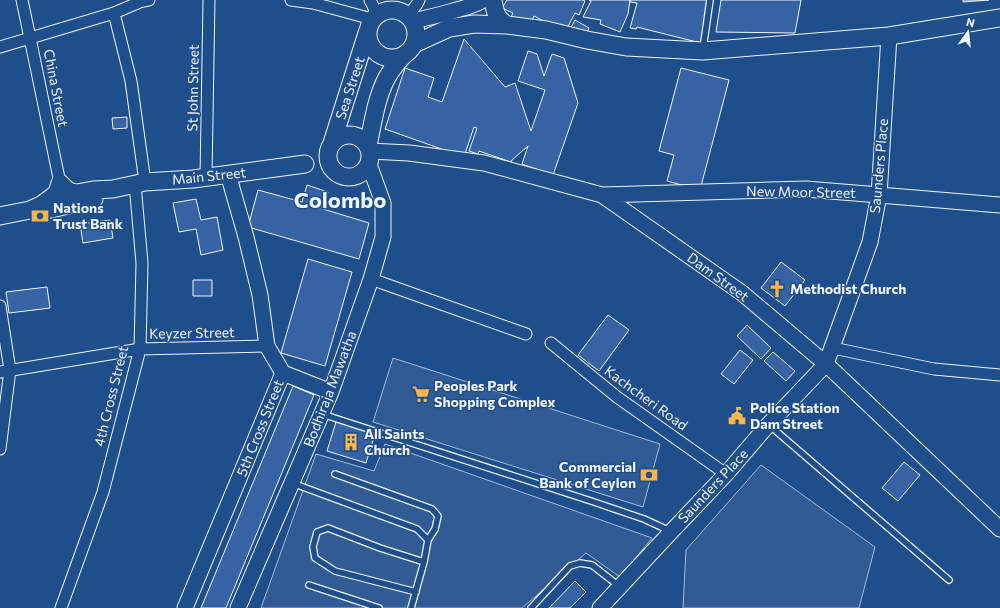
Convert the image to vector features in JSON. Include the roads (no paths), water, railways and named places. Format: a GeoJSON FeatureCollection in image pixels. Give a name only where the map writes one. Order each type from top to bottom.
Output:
{"type":"FeatureCollection","features":[{"type":"Feature","properties":{"kind":"main road"},"geometry":{"type":"LineString","coordinates":[[493,0],[494,10],[498,18],[507,25]]}},
{"type":"Feature","properties":{"kind":"main road"},"geometry":{"type":"LineString","coordinates":[[369,154],[361,138],[354,135],[348,135],[336,139],[330,155],[335,172],[341,176],[354,177],[366,170],[369,154],[376,107],[382,88],[390,72],[410,49],[416,37],[416,30],[410,18],[404,12],[391,9],[372,17],[369,41],[372,48],[377,53],[391,58],[399,57],[410,49],[450,28],[474,24],[507,25],[546,30],[587,40],[626,47],[703,51],[889,36],[1000,18]]}},
{"type":"Feature","properties":{"kind":"main road","name":"Sea Street"},"geometry":{"type":"LineString","coordinates":[[330,155],[372,17]]}},
{"type":"Feature","properties":{"kind":"main road","name":"Main Street"},"geometry":{"type":"LineString","coordinates":[[30,210],[41,205],[57,193],[60,183],[71,192],[113,189],[140,183],[193,179],[206,176],[305,164],[330,155]]}},
{"type":"Feature","properties":{"kind":"main road","name":"Main Street"},"geometry":{"type":"LineString","coordinates":[[0,216],[30,210],[51,209],[99,198],[113,189]]}},
{"type":"Feature","properties":{"kind":"street","name":"China Street"},"geometry":{"type":"LineString","coordinates":[[22,0],[60,183]]}},
{"type":"Feature","properties":{"kind":"street","name":"St John Street"},"geometry":{"type":"LineString","coordinates":[[206,176],[209,0]]}},
{"type":"Feature","properties":{"kind":"street"},"geometry":{"type":"LineString","coordinates":[[291,0],[313,3],[372,17]]}},
{"type":"Feature","properties":{"kind":"street"},"geometry":{"type":"LineString","coordinates":[[410,18],[419,0]]}},
{"type":"Feature","properties":{"kind":"street"},"geometry":{"type":"LineString","coordinates":[[410,18],[436,16],[468,7],[483,0]]}},
{"type":"Feature","properties":{"kind":"street"},"geometry":{"type":"LineString","coordinates":[[0,47],[114,13],[143,1]]}},
{"type":"Feature","properties":{"kind":"street","name":"4th Cross Street"},"geometry":{"type":"LineString","coordinates":[[61,608],[102,492],[140,349],[142,263],[140,183],[130,81],[114,13]]}},
{"type":"Feature","properties":{"kind":"street","name":"Saunders Place"},"geometry":{"type":"LineString","coordinates":[[600,608],[726,474],[768,425],[826,364],[870,242],[879,195],[889,36]]}},
{"type":"Feature","properties":{"kind":"street","name":"Dam Street"},"geometry":{"type":"LineString","coordinates":[[369,154],[409,152],[484,163],[602,194],[742,293],[826,364],[1000,529]]}},
{"type":"Feature","properties":{"kind":"street","name":"Bodhiraja Mawatha"},"geometry":{"type":"LineString","coordinates":[[238,608],[331,392],[371,279],[383,237],[383,203],[369,154]]}},
{"type":"Feature","properties":{"kind":"street","name":"5th Cross Street"},"geometry":{"type":"LineString","coordinates":[[185,608],[283,374],[267,346],[260,295],[246,237],[228,174]]}},
{"type":"Feature","properties":{"kind":"street","name":"New Moor Street"},"geometry":{"type":"LineString","coordinates":[[602,194],[806,189],[1000,205]]}},
{"type":"Feature","properties":{"kind":"street"},"geometry":{"type":"LineString","coordinates":[[371,279],[526,334]]}},
{"type":"Feature","properties":{"kind":"street"},"geometry":{"type":"LineString","coordinates":[[0,306],[5,371],[0,450]]}},
{"type":"Feature","properties":{"kind":"street","name":"Kachcheri Road"},"geometry":{"type":"LineString","coordinates":[[551,343],[617,397],[726,474]]}},
{"type":"Feature","properties":{"kind":"street","name":"Keyzer Street"},"geometry":{"type":"LineString","coordinates":[[5,371],[140,349],[267,346]]}},
{"type":"Feature","properties":{"kind":"street"},"geometry":{"type":"LineString","coordinates":[[833,348],[934,369],[1000,375]]}},
{"type":"Feature","properties":{"kind":"street"},"geometry":{"type":"LineString","coordinates":[[283,374],[331,392]]}},
{"type":"Feature","properties":{"kind":"lane"},"geometry":{"type":"LineString","coordinates":[[703,51],[710,0]]}},
{"type":"Feature","properties":{"kind":"lane"},"geometry":{"type":"LineString","coordinates":[[322,414],[598,503],[644,519],[671,532]]}},
{"type":"Feature","properties":{"kind":"lane"},"geometry":{"type":"LineString","coordinates":[[768,425],[948,580]]}},
{"type":"Feature","properties":{"kind":"lane"},"geometry":{"type":"LineString","coordinates":[[335,474],[432,509],[438,516],[435,529],[428,540],[424,562],[411,608]]}},
{"type":"Feature","properties":{"kind":"lane"},"geometry":{"type":"LineString","coordinates":[[292,483],[417,529],[428,540]]}},
{"type":"Feature","properties":{"kind":"lane"},"geometry":{"type":"LineString","coordinates":[[416,592],[335,571],[315,558],[313,547],[317,532],[328,528],[380,548],[424,562]]}},
{"type":"Feature","properties":{"kind":"lane"},"geometry":{"type":"LineString","coordinates":[[531,608],[570,566],[580,563],[592,566],[620,586]]}},
{"type":"Feature","properties":{"kind":"lane"},"geometry":{"type":"LineString","coordinates":[[309,585],[379,608]]}},
{"type":"Feature","properties":{"kind":"place","name":"Nations Trust Bank"},"geometry":{"type":"Point","coordinates":[40,216]}},
{"type":"Feature","properties":{"kind":"place","name":"Methodist Church"},"geometry":{"type":"Point","coordinates":[777,289]}},
{"type":"Feature","properties":{"kind":"place","name":"Peoples Park Shopping Complex"},"geometry":{"type":"Point","coordinates":[421,394]}},
{"type":"Feature","properties":{"kind":"place","name":"Police Station Dam Street"},"geometry":{"type":"Point","coordinates":[737,416]}},
{"type":"Feature","properties":{"kind":"place","name":"All Saints Church"},"geometry":{"type":"Point","coordinates":[351,442]}},
{"type":"Feature","properties":{"kind":"place","name":"Commercial Bank of Ceylon"},"geometry":{"type":"Point","coordinates":[649,475]}},
{"type":"Feature","properties":{"kind":"district","name":"Colombo"},"geometry":{"type":"Point","coordinates":[340,200]}}]}
